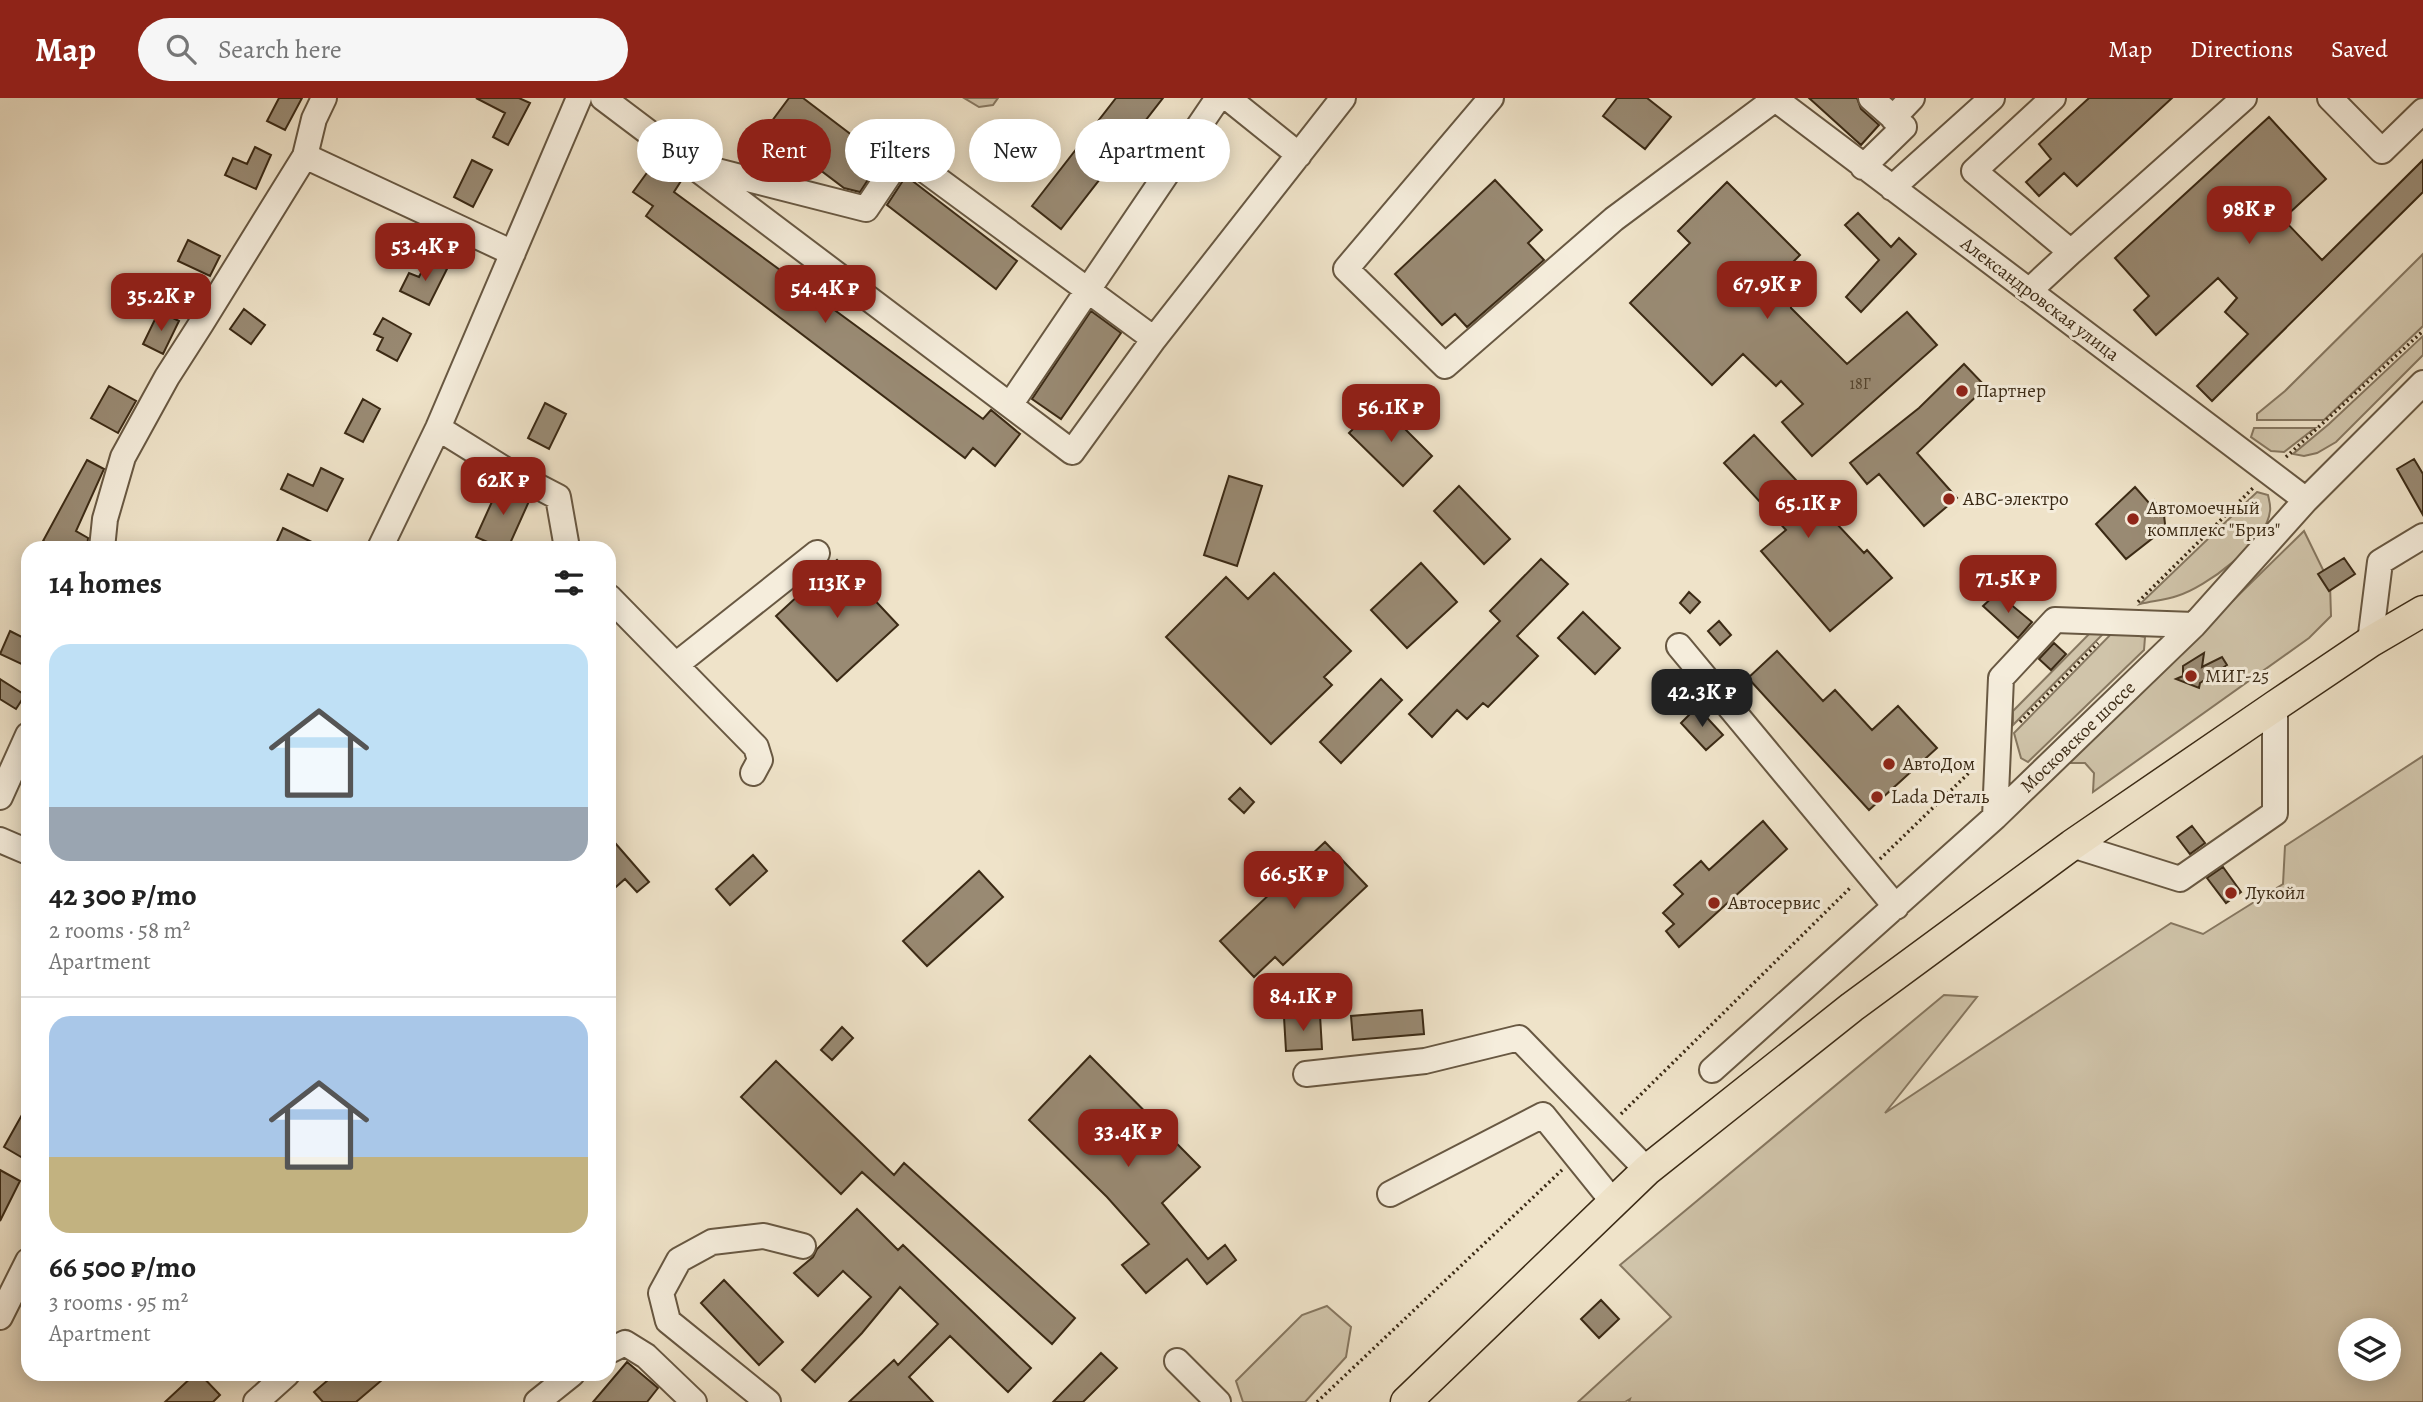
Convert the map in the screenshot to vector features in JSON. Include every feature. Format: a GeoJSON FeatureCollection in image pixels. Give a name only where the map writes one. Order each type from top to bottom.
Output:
{"type":"FeatureCollection","features":[{"type":"Feature","properties":{"kind":"main road"},"geometry":{"type":"LineString","coordinates":[[1406,1402],[1647,1170],[1852,1007],[2073,845],[2275,705],[2370,642],[2423,611]]}},
{"type":"Feature","properties":{"kind":"street"},"geometry":{"type":"LineString","coordinates":[[103,541],[105,519],[123,457],[167,377],[304,156],[314,119],[324,98]]}},
{"type":"Feature","properties":{"kind":"street"},"geometry":{"type":"LineString","coordinates":[[383,541],[438,428],[579,98]]}},
{"type":"Feature","properties":{"kind":"street"},"geometry":{"type":"LineString","coordinates":[[603,98],[637,124]]}},
{"type":"Feature","properties":{"kind":"street"},"geometry":{"type":"LineString","coordinates":[[1010,405],[1218,98]]}},
{"type":"Feature","properties":{"kind":"street"},"geometry":{"type":"LineString","coordinates":[[1228,98],[1299,155]]}},
{"type":"Feature","properties":{"kind":"street"},"geometry":{"type":"LineString","coordinates":[[715,182],[1072,452],[1154,339],[1343,98]]}},
{"type":"Feature","properties":{"kind":"street"},"geometry":{"type":"LineString","coordinates":[[1491,98],[1346,269],[1445,366],[1614,219],[1775,99]]}},
{"type":"Feature","properties":{"kind":"street"},"geometry":{"type":"LineString","coordinates":[[1863,167],[1904,128],[1871,98]]}},
{"type":"Feature","properties":{"kind":"street"},"geometry":{"type":"LineString","coordinates":[[1893,118],[1912,98]]}},
{"type":"Feature","properties":{"kind":"street"},"geometry":{"type":"LineString","coordinates":[[1892,188],[1992,98]]}},
{"type":"Feature","properties":{"kind":"street"},"geometry":{"type":"LineString","coordinates":[[2053,98],[1974,171],[2071,252]]}},
{"type":"Feature","properties":{"kind":"street"},"geometry":{"type":"LineString","coordinates":[[2029,291],[2244,98]]}},
{"type":"Feature","properties":{"kind":"street"},"geometry":{"type":"LineString","coordinates":[[2330,98],[2382,152],[2423,111]]}},
{"type":"Feature","properties":{"kind":"street","name":"Александровская улица"},"geometry":{"type":"LineString","coordinates":[[1775,99],[2306,500]]}},
{"type":"Feature","properties":{"kind":"street"},"geometry":{"type":"LineString","coordinates":[[723,173],[866,209],[903,154],[1154,339]]}},
{"type":"Feature","properties":{"kind":"street"},"geometry":{"type":"LineString","coordinates":[[304,156],[513,253]]}},
{"type":"Feature","properties":{"kind":"street","name":"Московское шоссе"},"geometry":{"type":"LineString","coordinates":[[1712,1070],[1995,817],[2194,625],[2306,500],[2423,383]]}},
{"type":"Feature","properties":{"kind":"street"},"geometry":{"type":"LineString","coordinates":[[438,428],[558,497],[566,541]]}},
{"type":"Feature","properties":{"kind":"street"},"geometry":{"type":"LineString","coordinates":[[2370,642],[2380,562],[2423,536]]}},
{"type":"Feature","properties":{"kind":"street"},"geometry":{"type":"LineString","coordinates":[[677,664],[817,552]]}},
{"type":"Feature","properties":{"kind":"street"},"geometry":{"type":"LineString","coordinates":[[616,604],[756,747],[760,761],[752,773]]}},
{"type":"Feature","properties":{"kind":"street"},"geometry":{"type":"LineString","coordinates":[[1995,817],[2001,678],[2055,620],[2194,625]]}},
{"type":"Feature","properties":{"kind":"street"},"geometry":{"type":"LineString","coordinates":[[1679,646],[1896,907]]}},
{"type":"Feature","properties":{"kind":"street"},"geometry":{"type":"LineString","coordinates":[[2073,845],[2180,879],[2276,813],[2275,705]]}},
{"type":"Feature","properties":{"kind":"street"},"geometry":{"type":"LineString","coordinates":[[0,797],[21,750]]}},
{"type":"Feature","properties":{"kind":"street"},"geometry":{"type":"LineString","coordinates":[[0,841],[21,849]]}},
{"type":"Feature","properties":{"kind":"street"},"geometry":{"type":"LineString","coordinates":[[1306,1074],[1425,1061],[1519,1038],[1647,1170]]}},
{"type":"Feature","properties":{"kind":"street"},"geometry":{"type":"LineString","coordinates":[[1390,1194],[1543,1115],[1614,1203]]}},
{"type":"Feature","properties":{"kind":"street"},"geometry":{"type":"LineString","coordinates":[[768,1402],[668,1321],[661,1293],[679,1260],[712,1242],[764,1236],[803,1246]]}},
{"type":"Feature","properties":{"kind":"street"},"geometry":{"type":"LineString","coordinates":[[0,1317],[21,1275]]}},
{"type":"Feature","properties":{"kind":"street"},"geometry":{"type":"LineString","coordinates":[[616,1348],[625,1343],[646,1356],[694,1402]]}},
{"type":"Feature","properties":{"kind":"street"},"geometry":{"type":"LineString","coordinates":[[1177,1361],[1218,1402]]}},
{"type":"Feature","properties":{"kind":"street"},"geometry":{"type":"LineString","coordinates":[[256,1402],[279,1381]]}},
{"type":"Feature","properties":{"kind":"street"},"geometry":{"type":"LineString","coordinates":[[537,1402],[563,1381]]}},
{"type":"Feature","properties":{"kind":"shaded area"},"geometry":{"type":"Polygon","coordinates":[[[964,98],[998,98],[993,105],[979,107],[964,98]]]}},
{"type":"Feature","properties":{"kind":"shaded area"},"geometry":{"type":"Polygon","coordinates":[[[2423,254],[2423,326],[2324,420],[2257,420],[2257,414],[2285,391],[2423,254]]]}},
{"type":"Feature","properties":{"kind":"shaded area"},"geometry":{"type":"Polygon","coordinates":[[[2423,336],[2423,355],[2336,442],[2317,453],[2304,456],[2293,454],[2329,424],[2423,336]]]}},
{"type":"Feature","properties":{"kind":"shaded area"},"geometry":{"type":"Polygon","coordinates":[[[2254,428],[2315,428],[2284,452],[2271,451],[2251,437],[2254,428]]]}},
{"type":"Feature","properties":{"kind":"shaded area"},"geometry":{"type":"Polygon","coordinates":[[[2257,492],[2268,495],[2270,511],[2266,523],[2247,549],[2203,584],[2172,597],[2140,604],[2257,492]]]}},
{"type":"Feature","properties":{"kind":"shaded area"},"geometry":{"type":"Polygon","coordinates":[[[2304,531],[2330,584],[2331,616],[2309,638],[2093,792],[2094,773],[2085,763],[2067,763],[2304,531]]]}},
{"type":"Feature","properties":{"kind":"shaded area"},"geometry":{"type":"Polygon","coordinates":[[[2094,629],[2106,631],[2013,725],[2013,711],[2094,629]]]}},
{"type":"Feature","properties":{"kind":"shaded area"},"geometry":{"type":"Polygon","coordinates":[[[2114,631],[2145,637],[2144,650],[2028,762],[2021,758],[2014,733],[2114,631]]]}},
{"type":"Feature","properties":{"kind":"shaded area"},"geometry":{"type":"Polygon","coordinates":[[[2423,756],[2423,1402],[1629,1402],[1630,1399],[1625,1402],[1578,1402],[1671,1317],[1620,1265],[1944,995],[1977,997],[1885,1113],[2171,923],[2203,934],[2283,884],[2285,846],[2423,756]]]}},
{"type":"Feature","properties":{"kind":"shaded area"},"geometry":{"type":"Polygon","coordinates":[[[1327,1306],[1351,1327],[1346,1357],[1305,1402],[1243,1402],[1236,1381],[1302,1315],[1327,1306]]]}},
{"type":"Feature","properties":{"kind":"building"},"geometry":{"type":"Polygon","coordinates":[[[279,98],[302,98],[285,130],[267,121],[279,98]]]}},
{"type":"Feature","properties":{"kind":"building"},"geometry":{"type":"Polygon","coordinates":[[[476,98],[519,98],[530,103],[508,145],[493,137],[505,113],[476,98]]]}},
{"type":"Feature","properties":{"kind":"building"},"geometry":{"type":"Polygon","coordinates":[[[789,98],[803,98],[831,119],[773,119],[789,98]]]}},
{"type":"Feature","properties":{"kind":"building"},"geometry":{"type":"Polygon","coordinates":[[[1116,98],[1163,98],[1147,119],[1100,119],[1116,98]]]}},
{"type":"Feature","properties":{"kind":"building"},"geometry":{"type":"Polygon","coordinates":[[[1617,98],[1647,98],[1671,117],[1645,149],[1603,116],[1617,98]]]}},
{"type":"Feature","properties":{"kind":"building"},"geometry":{"type":"Polygon","coordinates":[[[1809,98],[1857,98],[1861,109],[1879,125],[1861,145],[1809,98]]]}},
{"type":"Feature","properties":{"kind":"building"},"geometry":{"type":"Polygon","coordinates":[[[2089,98],[2172,98],[2077,186],[2064,173],[2039,196],[2026,182],[2051,159],[2039,144],[2089,98]]]}},
{"type":"Feature","properties":{"kind":"building"},"geometry":{"type":"Polygon","coordinates":[[[2269,117],[2326,179],[2283,219],[2322,260],[2423,160],[2423,192],[2212,401],[2197,386],[2248,334],[2225,312],[2237,298],[2218,278],[2156,335],[2134,310],[2149,296],[2115,258],[2269,117]]]}},
{"type":"Feature","properties":{"kind":"building"},"geometry":{"type":"Polygon","coordinates":[[[831,119],[845,130],[845,182],[866,182],[860,192],[844,188],[831,178],[831,119]]]}},
{"type":"Feature","properties":{"kind":"building"},"geometry":{"type":"Polygon","coordinates":[[[255,147],[271,155],[256,189],[225,175],[233,158],[247,164],[255,147]]]}},
{"type":"Feature","properties":{"kind":"building"},"geometry":{"type":"Polygon","coordinates":[[[1075,151],[1075,182],[1098,182],[1061,229],[1032,206],[1051,182],[1061,182],[1061,169],[1075,151]]]}},
{"type":"Feature","properties":{"kind":"building"},"geometry":{"type":"Polygon","coordinates":[[[472,160],[492,170],[473,207],[454,197],[472,160]]]}},
{"type":"Feature","properties":{"kind":"building"},"geometry":{"type":"Polygon","coordinates":[[[1495,180],[1542,230],[1528,243],[1544,260],[1467,327],[1455,314],[1442,325],[1395,274],[1495,180]]]}},
{"type":"Feature","properties":{"kind":"building"},"geometry":{"type":"Polygon","coordinates":[[[640,182],[680,182],[674,192],[983,419],[991,410],[1020,434],[995,466],[973,448],[965,458],[646,216],[653,206],[633,192],[640,182]]]}},
{"type":"Feature","properties":{"kind":"building"},"geometry":{"type":"Polygon","coordinates":[[[902,182],[914,182],[1017,261],[996,289],[887,205],[902,182]]]}},
{"type":"Feature","properties":{"kind":"building"},"geometry":{"type":"Polygon","coordinates":[[[1727,182],[1800,255],[1786,269],[1791,308],[1847,364],[1907,312],[1937,345],[1812,456],[1782,422],[1803,404],[1781,381],[1776,386],[1743,354],[1712,385],[1630,303],[1690,243],[1678,231],[1727,182]]]}},
{"type":"Feature","properties":{"kind":"building"},"geometry":{"type":"Polygon","coordinates":[[[1858,213],[1891,247],[1899,238],[1916,254],[1861,312],[1846,297],[1879,260],[1845,225],[1858,213]]]}},
{"type":"Feature","properties":{"kind":"building"},"geometry":{"type":"Polygon","coordinates":[[[188,240],[220,256],[210,276],[178,261],[188,240]]]}},
{"type":"Feature","properties":{"kind":"building"},"geometry":{"type":"Polygon","coordinates":[[[428,259],[447,269],[429,305],[400,291],[409,273],[419,277],[428,259]]]}},
{"type":"Feature","properties":{"kind":"building"},"geometry":{"type":"Polygon","coordinates":[[[244,309],[265,325],[251,344],[230,329],[244,309]]]}},
{"type":"Feature","properties":{"kind":"building"},"geometry":{"type":"Polygon","coordinates":[[[159,311],[179,321],[163,354],[143,344],[159,311]]]}},
{"type":"Feature","properties":{"kind":"building"},"geometry":{"type":"Polygon","coordinates":[[[1091,311],[1121,333],[1061,419],[1032,399],[1091,311]]]}},
{"type":"Feature","properties":{"kind":"building"},"geometry":{"type":"Polygon","coordinates":[[[383,318],[411,334],[397,361],[377,350],[383,338],[374,334],[383,318]]]}},
{"type":"Feature","properties":{"kind":"building"},"geometry":{"type":"Polygon","coordinates":[[[1964,364],[1986,387],[1917,453],[1957,498],[1924,526],[1879,474],[1867,484],[1850,463],[1919,408],[1964,364]]]}},
{"type":"Feature","properties":{"kind":"building"},"geometry":{"type":"Polygon","coordinates":[[[109,386],[136,401],[118,433],[91,418],[109,386]]]}},
{"type":"Feature","properties":{"kind":"building"},"geometry":{"type":"Polygon","coordinates":[[[363,399],[380,409],[363,442],[345,433],[363,399]]]}},
{"type":"Feature","properties":{"kind":"building"},"geometry":{"type":"Polygon","coordinates":[[[545,403],[566,414],[549,449],[528,438],[545,403]]]}},
{"type":"Feature","properties":{"kind":"building"},"geometry":{"type":"Polygon","coordinates":[[[1379,403],[1432,456],[1403,486],[1349,433],[1379,403]]]}},
{"type":"Feature","properties":{"kind":"building"},"geometry":{"type":"Polygon","coordinates":[[[1754,435],[1864,553],[1867,550],[1892,578],[1830,631],[1761,551],[1786,530],[1724,463],[1754,435]]]}},
{"type":"Feature","properties":{"kind":"building"},"geometry":{"type":"Polygon","coordinates":[[[2414,459],[2423,474],[2423,515],[2397,469],[2414,459]]]}},
{"type":"Feature","properties":{"kind":"building"},"geometry":{"type":"Polygon","coordinates":[[[87,460],[104,469],[76,531],[88,538],[88,541],[43,541],[87,460]]]}},
{"type":"Feature","properties":{"kind":"building"},"geometry":{"type":"Polygon","coordinates":[[[321,468],[343,479],[327,511],[281,489],[288,474],[313,486],[321,468]]]}},
{"type":"Feature","properties":{"kind":"building"},"geometry":{"type":"Polygon","coordinates":[[[1229,476],[1262,486],[1237,566],[1204,555],[1229,476]]]}},
{"type":"Feature","properties":{"kind":"building"},"geometry":{"type":"Polygon","coordinates":[[[500,484],[530,499],[511,541],[485,541],[476,537],[500,484]]]}},
{"type":"Feature","properties":{"kind":"building"},"geometry":{"type":"Polygon","coordinates":[[[1459,486],[1510,539],[1484,564],[1434,511],[1459,486]]]}},
{"type":"Feature","properties":{"kind":"building","name":"Автомоечный комплекс \"Бриз\""},"geometry":{"type":"Polygon","coordinates":[[[2135,487],[2149,503],[2154,500],[2164,515],[2165,524],[2158,534],[2126,559],[2096,524],[2135,487]]]}},
{"type":"Feature","properties":{"kind":"building"},"geometry":{"type":"Polygon","coordinates":[[[283,528],[310,541],[277,541],[283,528]]]}},
{"type":"Feature","properties":{"kind":"building"},"geometry":{"type":"Polygon","coordinates":[[[2344,558],[2355,574],[2329,591],[2318,574],[2344,558]]]}},
{"type":"Feature","properties":{"kind":"building"},"geometry":{"type":"Polygon","coordinates":[[[1541,559],[1568,584],[1517,636],[1538,656],[1488,707],[1483,703],[1467,719],[1457,710],[1432,737],[1409,714],[1500,621],[1490,611],[1541,559]]]}},
{"type":"Feature","properties":{"kind":"building"},"geometry":{"type":"Polygon","coordinates":[[[837,560],[898,625],[837,681],[776,616],[837,560]]]}},
{"type":"Feature","properties":{"kind":"building"},"geometry":{"type":"Polygon","coordinates":[[[1421,563],[1457,602],[1407,648],[1371,610],[1421,563]]]}},
{"type":"Feature","properties":{"kind":"building"},"geometry":{"type":"Polygon","coordinates":[[[1274,573],[1351,651],[1324,677],[1332,685],[1271,744],[1166,637],[1226,577],[1248,599],[1274,573]]]}},
{"type":"Feature","properties":{"kind":"building"},"geometry":{"type":"Polygon","coordinates":[[[1689,592],[1700,602],[1690,613],[1680,603],[1689,592]]]}},
{"type":"Feature","properties":{"kind":"building"},"geometry":{"type":"Polygon","coordinates":[[[1997,593],[2032,622],[2018,638],[1983,606],[1997,593]]]}},
{"type":"Feature","properties":{"kind":"building"},"geometry":{"type":"Polygon","coordinates":[[[1583,612],[1620,648],[1595,674],[1558,638],[1583,612]]]}},
{"type":"Feature","properties":{"kind":"building"},"geometry":{"type":"Polygon","coordinates":[[[1719,621],[1731,635],[1720,645],[1708,631],[1719,621]]]}},
{"type":"Feature","properties":{"kind":"building"},"geometry":{"type":"Polygon","coordinates":[[[10,631],[21,636],[21,664],[0,654],[10,631]]]}},
{"type":"Feature","properties":{"kind":"building"},"geometry":{"type":"Polygon","coordinates":[[[2054,643],[2066,654],[2051,670],[2039,659],[2054,643]]]}},
{"type":"Feature","properties":{"kind":"building"},"geometry":{"type":"Polygon","coordinates":[[[1777,651],[1823,701],[1835,690],[1872,730],[1898,706],[1937,748],[1869,810],[1748,678],[1777,651]]]}},
{"type":"Feature","properties":{"kind":"building"},"geometry":{"type":"Polygon","coordinates":[[[2204,653],[2202,667],[2222,657],[2227,665],[2200,683],[2199,688],[2176,679],[2183,676],[2183,666],[2204,653]]]}},
{"type":"Feature","properties":{"kind":"building"},"geometry":{"type":"Polygon","coordinates":[[[0,679],[21,692],[21,701],[16,709],[0,699],[0,679]]]}},
{"type":"Feature","properties":{"kind":"building"},"geometry":{"type":"Polygon","coordinates":[[[1381,679],[1402,700],[1341,763],[1320,742],[1381,679]]]}},
{"type":"Feature","properties":{"kind":"building"},"geometry":{"type":"Polygon","coordinates":[[[1697,707],[1723,735],[1706,750],[1681,723],[1697,707]]]}},
{"type":"Feature","properties":{"kind":"building"},"geometry":{"type":"Polygon","coordinates":[[[1240,788],[1254,802],[1244,813],[1229,799],[1240,788]]]}},
{"type":"Feature","properties":{"kind":"building"},"geometry":{"type":"Polygon","coordinates":[[[1763,821],[1787,849],[1679,947],[1666,931],[1674,924],[1663,913],[1683,894],[1674,885],[1701,861],[1709,870],[1763,821]]]}},
{"type":"Feature","properties":{"kind":"building"},"geometry":{"type":"Polygon","coordinates":[[[2192,826],[2205,843],[2190,854],[2177,837],[2192,826]]]}},
{"type":"Feature","properties":{"kind":"building"},"geometry":{"type":"Polygon","coordinates":[[[1325,842],[1367,886],[1283,965],[1275,957],[1254,977],[1220,941],[1325,842]]]}},
{"type":"Feature","properties":{"kind":"building"},"geometry":{"type":"Polygon","coordinates":[[[616,844],[649,882],[637,892],[625,879],[616,887],[616,844]]]}},
{"type":"Feature","properties":{"kind":"building"},"geometry":{"type":"Polygon","coordinates":[[[753,855],[767,871],[730,905],[716,889],[753,855]]]}},
{"type":"Feature","properties":{"kind":"building"},"geometry":{"type":"Polygon","coordinates":[[[2223,867],[2241,892],[2226,903],[2207,878],[2223,867]]]}},
{"type":"Feature","properties":{"kind":"building"},"geometry":{"type":"Polygon","coordinates":[[[979,871],[1003,897],[927,966],[903,941],[979,871]]]}},
{"type":"Feature","properties":{"kind":"building"},"geometry":{"type":"Polygon","coordinates":[[[1422,1010],[1424,1034],[1353,1040],[1351,1016],[1422,1010]]]}},
{"type":"Feature","properties":{"kind":"building"},"geometry":{"type":"Polygon","coordinates":[[[1320,1015],[1322,1049],[1286,1051],[1284,1017],[1320,1015]]]}},
{"type":"Feature","properties":{"kind":"building"},"geometry":{"type":"Polygon","coordinates":[[[842,1027],[853,1038],[832,1060],[821,1050],[842,1027]]]}},
{"type":"Feature","properties":{"kind":"building"},"geometry":{"type":"Polygon","coordinates":[[[1090,1056],[1200,1167],[1162,1203],[1208,1259],[1225,1245],[1236,1260],[1207,1284],[1187,1259],[1146,1293],[1122,1265],[1149,1244],[1107,1197],[1029,1120],[1090,1056]]]}},
{"type":"Feature","properties":{"kind":"building"},"geometry":{"type":"Polygon","coordinates":[[[776,1061],[894,1175],[904,1163],[1075,1318],[1052,1344],[862,1172],[841,1194],[741,1097],[776,1061]]]}},
{"type":"Feature","properties":{"kind":"building"},"geometry":{"type":"Polygon","coordinates":[[[21,1117],[21,1157],[4,1147],[21,1117]]]}},
{"type":"Feature","properties":{"kind":"building"},"geometry":{"type":"Polygon","coordinates":[[[0,1170],[20,1181],[0,1221],[0,1170]]]}},
{"type":"Feature","properties":{"kind":"building"},"geometry":{"type":"Polygon","coordinates":[[[857,1209],[898,1250],[903,1245],[1031,1368],[1008,1392],[950,1336],[909,1377],[933,1402],[849,1402],[894,1360],[898,1365],[938,1324],[900,1287],[862,1333],[815,1382],[802,1370],[871,1297],[843,1271],[818,1296],[794,1273],[813,1257],[817,1249],[857,1209]]]}},
{"type":"Feature","properties":{"kind":"building"},"geometry":{"type":"Polygon","coordinates":[[[724,1280],[783,1342],[759,1365],[701,1303],[724,1280]]]}},
{"type":"Feature","properties":{"kind":"building"},"geometry":{"type":"Polygon","coordinates":[[[1601,1300],[1619,1319],[1599,1338],[1581,1319],[1601,1300]]]}},
{"type":"Feature","properties":{"kind":"building"},"geometry":{"type":"Polygon","coordinates":[[[1101,1353],[1117,1368],[1083,1402],[1053,1402],[1101,1353]]]}},
{"type":"Feature","properties":{"kind":"building"},"geometry":{"type":"Polygon","coordinates":[[[627,1362],[658,1388],[647,1402],[593,1402],[611,1381],[616,1381],[616,1375],[627,1362]]]}},
{"type":"Feature","properties":{"kind":"building"},"geometry":{"type":"Polygon","coordinates":[[[188,1381],[207,1381],[220,1395],[213,1402],[165,1402],[188,1381]]]}},
{"type":"Feature","properties":{"kind":"building"},"geometry":{"type":"Polygon","coordinates":[[[327,1381],[381,1381],[356,1402],[323,1402],[314,1392],[327,1381]]]}},
{"type":"Feature","properties":{"kind":"place","name":"Партнер"},"geometry":{"type":"Point","coordinates":[1962,391]}},
{"type":"Feature","properties":{"kind":"place","name":"АВС-электро"},"geometry":{"type":"Point","coordinates":[1949,499]}},
{"type":"Feature","properties":{"kind":"place","name":"Автомоечный комплекс \"Бриз\""},"geometry":{"type":"Point","coordinates":[2133,519]}},
{"type":"Feature","properties":{"kind":"place","name":"МИГ-25"},"geometry":{"type":"Point","coordinates":[2191,676]}},
{"type":"Feature","properties":{"kind":"place","name":"АвтоДом"},"geometry":{"type":"Point","coordinates":[1889,764]}},
{"type":"Feature","properties":{"kind":"place","name":"Lada Dеталь"},"geometry":{"type":"Point","coordinates":[1877,797]}},
{"type":"Feature","properties":{"kind":"place","name":"Лукойл"},"geometry":{"type":"Point","coordinates":[2231,893]}},
{"type":"Feature","properties":{"kind":"place","name":"Автосервис"},"geometry":{"type":"Point","coordinates":[1714,903]}}]}
